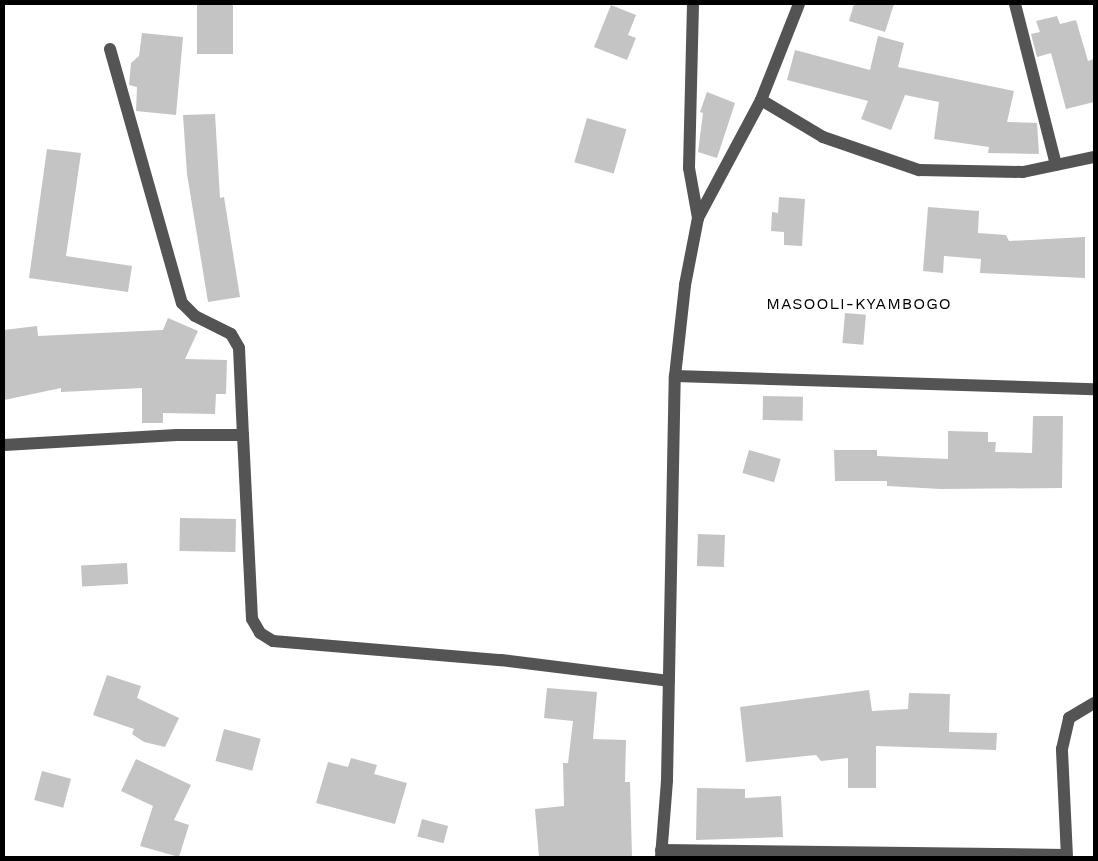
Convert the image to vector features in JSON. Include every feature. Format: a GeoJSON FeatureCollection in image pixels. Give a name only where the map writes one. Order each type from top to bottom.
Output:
{"type":"FeatureCollection","features":[{"type":"Feature","properties":{"kind":"street"},"geometry":{"type":"LineString","coordinates":[[693,4],[689,168],[698,218],[675,376],[669,681],[661,854],[1066,856],[1062,749],[1069,718],[1094,703]]}},
{"type":"Feature","properties":{"kind":"street"},"geometry":{"type":"LineString","coordinates":[[698,218],[761,100],[799,4]]}},
{"type":"Feature","properties":{"kind":"street"},"geometry":{"type":"LineString","coordinates":[[1015,4],[1056,165]]}},
{"type":"Feature","properties":{"kind":"street"},"geometry":{"type":"LineString","coordinates":[[110,49],[182,303],[195,316],[231,334],[239,348],[252,620],[260,633],[274,641],[501,660],[669,681]]}},
{"type":"Feature","properties":{"kind":"street"},"geometry":{"type":"LineString","coordinates":[[761,100],[823,137],[919,170],[1023,172],[1094,156]]}},
{"type":"Feature","properties":{"kind":"street"},"geometry":{"type":"LineString","coordinates":[[675,376],[1094,389]]}},
{"type":"Feature","properties":{"kind":"street"},"geometry":{"type":"LineString","coordinates":[[4,445],[177,434],[244,435]]}},
{"type":"Feature","properties":{"kind":"building"},"geometry":{"type":"Polygon","coordinates":[[[197,4],[233,4],[233,54],[197,54],[197,4]]]}},
{"type":"Feature","properties":{"kind":"building"},"geometry":{"type":"Polygon","coordinates":[[[854,4],[894,4],[885,32],[849,21],[854,4]]]}},
{"type":"Feature","properties":{"kind":"building"},"geometry":{"type":"Polygon","coordinates":[[[611,5],[636,15],[628,35],[636,38],[627,60],[594,47],[611,5]]]}},
{"type":"Feature","properties":{"kind":"building"},"geometry":{"type":"Polygon","coordinates":[[[1057,16],[1060,24],[1076,20],[1088,61],[1094,59],[1094,102],[1066,109],[1051,53],[1037,57],[1031,34],[1040,32],[1036,21],[1057,16]]]}},
{"type":"Feature","properties":{"kind":"building"},"geometry":{"type":"Polygon","coordinates":[[[142,33],[183,37],[176,115],[136,111],[137,87],[129,85],[131,63],[139,56],[142,33]]]}},
{"type":"Feature","properties":{"kind":"building"},"geometry":{"type":"Polygon","coordinates":[[[878,36],[904,43],[898,67],[1014,91],[1007,122],[1037,123],[1039,154],[988,153],[989,147],[934,139],[939,102],[905,95],[891,130],[861,119],[868,101],[787,80],[795,50],[870,70],[878,36]]]}},
{"type":"Feature","properties":{"kind":"building"},"geometry":{"type":"Polygon","coordinates":[[[707,92],[735,103],[717,158],[698,152],[703,113],[700,112],[707,92]]]}},
{"type":"Feature","properties":{"kind":"building"},"geometry":{"type":"Polygon","coordinates":[[[215,114],[220,198],[224,197],[240,297],[208,302],[187,174],[183,115],[215,114]]]}},
{"type":"Feature","properties":{"kind":"building"},"geometry":{"type":"Polygon","coordinates":[[[587,118],[626,129],[614,174],[574,162],[587,118]]]}},
{"type":"Feature","properties":{"kind":"building"},"geometry":{"type":"Polygon","coordinates":[[[47,149],[81,153],[66,256],[132,266],[128,292],[29,278],[47,149]]]}},
{"type":"Feature","properties":{"kind":"building"},"geometry":{"type":"Polygon","coordinates":[[[779,197],[805,199],[802,246],[784,245],[784,232],[771,231],[772,212],[778,213],[779,197]]]}},
{"type":"Feature","properties":{"kind":"building"},"geometry":{"type":"Polygon","coordinates":[[[928,207],[979,211],[978,233],[1006,235],[1009,241],[1085,237],[1085,278],[980,273],[981,259],[944,256],[943,273],[923,271],[928,207]]]}},
{"type":"Feature","properties":{"kind":"building"},"geometry":{"type":"Polygon","coordinates":[[[845,313],[866,315],[863,345],[842,343],[845,313]]]}},
{"type":"Feature","properties":{"kind":"building"},"geometry":{"type":"Polygon","coordinates":[[[168,318],[198,331],[185,359],[227,360],[226,394],[216,394],[215,414],[163,413],[163,423],[142,423],[142,388],[61,392],[61,388],[4,400],[4,330],[37,326],[38,336],[163,330],[168,318]]]}},
{"type":"Feature","properties":{"kind":"building"},"geometry":{"type":"Polygon","coordinates":[[[763,396],[803,397],[803,421],[763,420],[763,396]]]}},
{"type":"Feature","properties":{"kind":"building"},"geometry":{"type":"Polygon","coordinates":[[[1033,416],[1063,416],[1062,488],[941,489],[887,486],[887,481],[835,481],[834,450],[877,450],[877,456],[948,459],[948,431],[988,432],[988,442],[996,442],[995,452],[1032,453],[1033,416]]]}},
{"type":"Feature","properties":{"kind":"building"},"geometry":{"type":"Polygon","coordinates":[[[749,450],[781,459],[774,482],[742,473],[749,450]]]}},
{"type":"Feature","properties":{"kind":"building"},"geometry":{"type":"Polygon","coordinates":[[[180,518],[236,519],[235,552],[179,551],[180,518]]]}},
{"type":"Feature","properties":{"kind":"building"},"geometry":{"type":"Polygon","coordinates":[[[698,534],[725,535],[724,567],[697,566],[698,534]]]}},
{"type":"Feature","properties":{"kind":"building"},"geometry":{"type":"Polygon","coordinates":[[[127,563],[128,584],[82,586],[81,565],[127,563]]]}},
{"type":"Feature","properties":{"kind":"building"},"geometry":{"type":"Polygon","coordinates":[[[107,675],[141,686],[137,698],[179,718],[165,747],[144,742],[132,734],[134,729],[93,715],[107,675]]]}},
{"type":"Feature","properties":{"kind":"building"},"geometry":{"type":"Polygon","coordinates":[[[547,688],[597,692],[593,739],[626,740],[625,782],[630,782],[632,857],[539,857],[535,809],[564,806],[563,763],[568,763],[573,721],[544,718],[547,688]]]}},
{"type":"Feature","properties":{"kind":"building"},"geometry":{"type":"Polygon","coordinates":[[[869,690],[872,711],[908,709],[909,693],[950,694],[949,732],[997,733],[996,750],[876,746],[876,788],[848,788],[848,758],[821,761],[816,755],[746,762],[740,707],[869,690]]]}},
{"type":"Feature","properties":{"kind":"building"},"geometry":{"type":"Polygon","coordinates":[[[224,729],[261,739],[252,771],[215,761],[224,729]]]}},
{"type":"Feature","properties":{"kind":"building"},"geometry":{"type":"Polygon","coordinates":[[[351,758],[377,765],[374,774],[407,783],[395,824],[316,803],[328,762],[348,767],[351,758]]]}},
{"type":"Feature","properties":{"kind":"building"},"geometry":{"type":"Polygon","coordinates":[[[136,759],[191,785],[174,820],[189,825],[179,857],[140,846],[153,806],[121,791],[136,759]]]}},
{"type":"Feature","properties":{"kind":"building"},"geometry":{"type":"Polygon","coordinates":[[[42,771],[71,779],[63,808],[34,800],[42,771]]]}},
{"type":"Feature","properties":{"kind":"building"},"geometry":{"type":"Polygon","coordinates":[[[697,788],[745,789],[745,798],[781,796],[783,837],[696,840],[697,788]]]}},
{"type":"Feature","properties":{"kind":"building"},"geometry":{"type":"Polygon","coordinates":[[[422,819],[448,826],[443,843],[417,836],[422,819]]]}},
{"type":"Feature","properties":{"kind":"district","name":"MASOOLI-KYAMBOGO"},"geometry":{"type":"Point","coordinates":[859,304]}}]}
